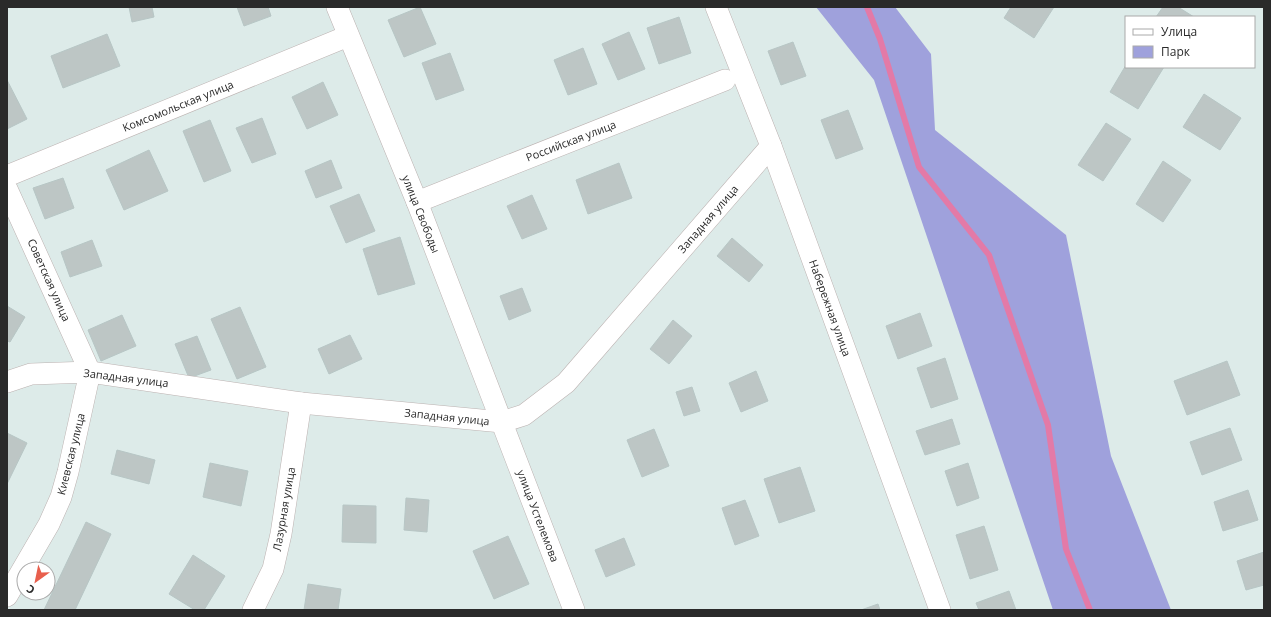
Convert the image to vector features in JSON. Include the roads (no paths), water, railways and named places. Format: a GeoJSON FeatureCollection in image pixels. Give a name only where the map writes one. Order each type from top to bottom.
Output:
{"type":"FeatureCollection","features":[{"type":"Feature","properties":{"kind":"street","name":"улица Свободы"},"geometry":{"type":"LineString","coordinates":[[336,7],[416,202],[502,422]]}},
{"type":"Feature","properties":{"kind":"street","name":"Набережная улица"},"geometry":{"type":"LineString","coordinates":[[716,7],[771,146],[940,610]]}},
{"type":"Feature","properties":{"kind":"street","name":"Комсомольская улица"},"geometry":{"type":"LineString","coordinates":[[7,176],[348,36]]}},
{"type":"Feature","properties":{"kind":"street","name":"Российская улица"},"geometry":{"type":"LineString","coordinates":[[416,202],[725,80]]}},
{"type":"Feature","properties":{"kind":"street","name":"Западная улица"},"geometry":{"type":"LineString","coordinates":[[7,382],[32,374],[90,372],[301,403],[502,422],[524,415],[566,383],[771,146]]}},
{"type":"Feature","properties":{"kind":"street","name":"Советская улица"},"geometry":{"type":"LineString","coordinates":[[7,189],[90,372]]}},
{"type":"Feature","properties":{"kind":"street","name":"Киевская улица"},"geometry":{"type":"LineString","coordinates":[[7,596],[49,524],[61,498],[90,372]]}},
{"type":"Feature","properties":{"kind":"street","name":"Лазурная улица"},"geometry":{"type":"LineString","coordinates":[[253,610],[273,569],[281,534],[301,403]]}},
{"type":"Feature","properties":{"kind":"street","name":"улица Устелемова"},"geometry":{"type":"LineString","coordinates":[[502,422],[574,610]]}},
{"type":"Feature","properties":{"kind":"waterway"},"geometry":{"type":"LineString","coordinates":[[867,7],[880,39],[919,167],[989,255],[1048,425],[1066,549],[1090,610]]}}]}
